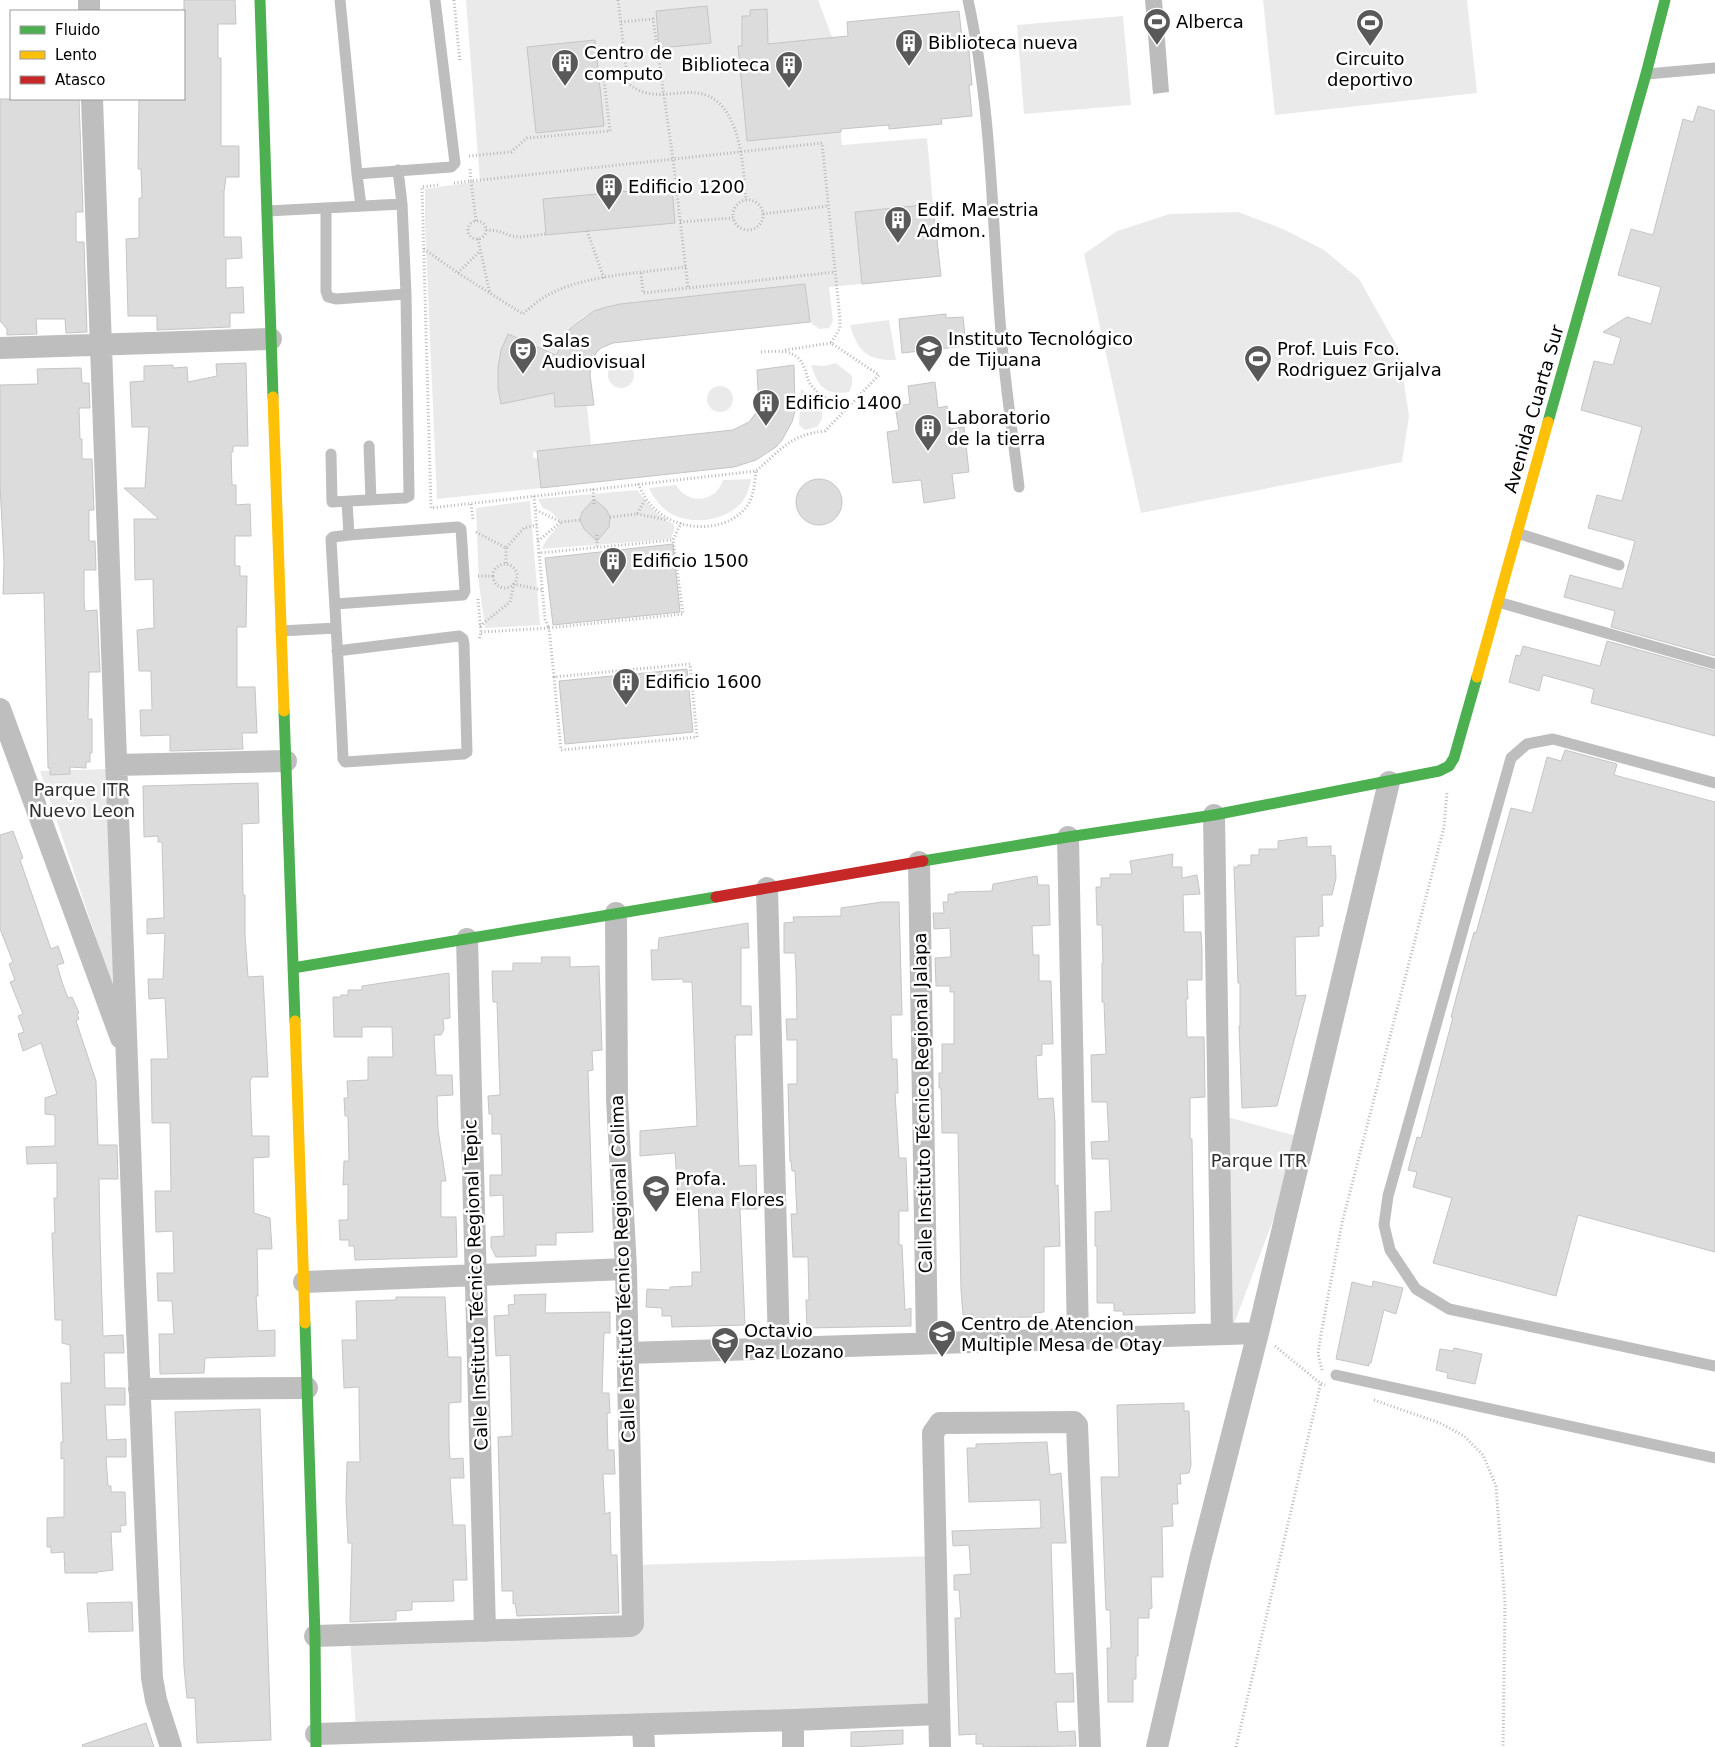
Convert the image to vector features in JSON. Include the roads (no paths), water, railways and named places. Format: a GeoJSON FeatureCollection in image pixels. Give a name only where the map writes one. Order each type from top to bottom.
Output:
{"type":"FeatureCollection","features":[{"type":"Feature","properties":{"kind":"street"},"geometry":{"type":"LineString","coordinates":[[260,0],[304,1282],[315,1636],[316,1741],[644,1736],[793,1720],[939,1714]]}},
{"type":"Feature","properties":{"kind":"street","name":"Avenida Cuarta Sur"},"geometry":{"type":"LineString","coordinates":[[1389,782],[1439,771],[1449,766],[1454,758],[1646,74],[1665,0]]}},
{"type":"Feature","properties":{"kind":"street"},"geometry":{"type":"LineString","coordinates":[[92,100],[152,1678],[156,1700],[171,1747]]}},
{"type":"Feature","properties":{"kind":"street"},"geometry":{"type":"LineString","coordinates":[[0,348],[271,339]]}},
{"type":"Feature","properties":{"kind":"street"},"geometry":{"type":"LineString","coordinates":[[0,709],[128,1058]]}},
{"type":"Feature","properties":{"kind":"street"},"geometry":{"type":"LineString","coordinates":[[117,765],[286,760]]}},
{"type":"Feature","properties":{"kind":"street"},"geometry":{"type":"LineString","coordinates":[[293,968],[1068,837],[1214,815],[1389,782],[1258,1333],[1200,1560],[1157,1747]]}},
{"type":"Feature","properties":{"kind":"street"},"geometry":{"type":"LineString","coordinates":[[1214,815],[1222,1333]]}},
{"type":"Feature","properties":{"kind":"street"},"geometry":{"type":"LineString","coordinates":[[1068,837],[1078,1338]]}},
{"type":"Feature","properties":{"kind":"street","name":"Calle Instituto Técnico Regional Jalapa"},"geometry":{"type":"LineString","coordinates":[[919,862],[927,1343]]}},
{"type":"Feature","properties":{"kind":"street"},"geometry":{"type":"LineString","coordinates":[[767,888],[779,1348]]}},
{"type":"Feature","properties":{"kind":"street","name":"Calle Instituto Técnico Regional Colima"},"geometry":{"type":"LineString","coordinates":[[485,1631],[632,1625],[626,1269],[617,1099],[616,913]]}},
{"type":"Feature","properties":{"kind":"street","name":"Calle Instituto Técnico Regional Tepic"},"geometry":{"type":"LineString","coordinates":[[467,939],[485,1631]]}},
{"type":"Feature","properties":{"kind":"street"},"geometry":{"type":"LineString","coordinates":[[304,1282],[626,1269]]}},
{"type":"Feature","properties":{"kind":"street"},"geometry":{"type":"LineString","coordinates":[[628,1353],[1258,1333]]}},
{"type":"Feature","properties":{"kind":"street"},"geometry":{"type":"LineString","coordinates":[[140,1390],[307,1388]]}},
{"type":"Feature","properties":{"kind":"street"},"geometry":{"type":"LineString","coordinates":[[940,1747],[934,1433],[940,1423],[1074,1422],[1077,1425],[1090,1747]]}},
{"type":"Feature","properties":{"kind":"street"},"geometry":{"type":"LineString","coordinates":[[315,1636],[485,1631]]}},
{"type":"Feature","properties":{"kind":"street"},"geometry":{"type":"LineString","coordinates":[[793,1720],[794,1747]]}},
{"type":"Feature","properties":{"kind":"lane"},"geometry":{"type":"LineString","coordinates":[[340,0],[361,206]]}},
{"type":"Feature","properties":{"kind":"lane"},"geometry":{"type":"LineString","coordinates":[[357,174],[451,167],[455,163],[436,0]]}},
{"type":"Feature","properties":{"kind":"lane"},"geometry":{"type":"LineString","coordinates":[[968,0],[982,73],[1001,334],[1020,488]]}},
{"type":"Feature","properties":{"kind":"lane"},"geometry":{"type":"LineString","coordinates":[[1646,74],[1715,68]]}},
{"type":"Feature","properties":{"kind":"lane"},"geometry":{"type":"LineString","coordinates":[[331,454],[331,501],[334,503],[405,498],[409,496],[406,294],[402,204],[398,170]]}},
{"type":"Feature","properties":{"kind":"lane"},"geometry":{"type":"LineString","coordinates":[[267,211],[402,204]]}},
{"type":"Feature","properties":{"kind":"lane"},"geometry":{"type":"LineString","coordinates":[[326,208],[326,291],[328,297],[336,299],[406,294]]}},
{"type":"Feature","properties":{"kind":"lane"},"geometry":{"type":"LineString","coordinates":[[369,446],[371,500]]}},
{"type":"Feature","properties":{"kind":"lane"},"geometry":{"type":"LineString","coordinates":[[347,502],[349,535]]}},
{"type":"Feature","properties":{"kind":"lane"},"geometry":{"type":"LineString","coordinates":[[335,604],[464,594],[461,531],[458,527],[349,535],[333,537],[331,539],[335,604],[337,651],[343,759],[345,762],[464,754],[467,752],[463,639],[459,636],[337,651]]}},
{"type":"Feature","properties":{"kind":"lane"},"geometry":{"type":"LineString","coordinates":[[1517,533],[1619,565]]}},
{"type":"Feature","properties":{"kind":"lane"},"geometry":{"type":"LineString","coordinates":[[1498,602],[1715,664]]}},
{"type":"Feature","properties":{"kind":"lane"},"geometry":{"type":"LineString","coordinates":[[281,631],[336,628]]}},
{"type":"Feature","properties":{"kind":"lane"},"geometry":{"type":"LineString","coordinates":[[1715,783],[1553,739],[1528,744],[1511,758],[1388,1196],[1384,1225],[1390,1250],[1416,1289],[1449,1309],[1715,1366]]}},
{"type":"Feature","properties":{"kind":"lane"},"geometry":{"type":"LineString","coordinates":[[1336,1375],[1715,1458]]}},
{"type":"Feature","properties":{"kind":"place","name":"Alberca"},"geometry":{"type":"Point","coordinates":[1157,46]}},
{"type":"Feature","properties":{"kind":"place","name":"Circuito deportivo"},"geometry":{"type":"Point","coordinates":[1370,47]}},
{"type":"Feature","properties":{"kind":"place","name":"Biblioteca nueva"},"geometry":{"type":"Point","coordinates":[909,67]}},
{"type":"Feature","properties":{"kind":"place","name":"Centro de computo"},"geometry":{"type":"Point","coordinates":[565,87]}},
{"type":"Feature","properties":{"kind":"place","name":"Biblioteca"},"geometry":{"type":"Point","coordinates":[789,89]}},
{"type":"Feature","properties":{"kind":"place","name":"Edificio 1200"},"geometry":{"type":"Point","coordinates":[609,211]}},
{"type":"Feature","properties":{"kind":"place","name":"Edif. Maestria Admon."},"geometry":{"type":"Point","coordinates":[898,244]}},
{"type":"Feature","properties":{"kind":"place","name":"Instituto Tecnológico de Tijuana"},"geometry":{"type":"Point","coordinates":[929,373]}},
{"type":"Feature","properties":{"kind":"place","name":"Salas Audiovisual"},"geometry":{"type":"Point","coordinates":[523,375]}},
{"type":"Feature","properties":{"kind":"place","name":"Prof. Luis Fco. Rodriguez Grijalva"},"geometry":{"type":"Point","coordinates":[1258,383]}},
{"type":"Feature","properties":{"kind":"place","name":"Edificio 1400"},"geometry":{"type":"Point","coordinates":[766,427]}},
{"type":"Feature","properties":{"kind":"place","name":"Laboratorio de la tierra"},"geometry":{"type":"Point","coordinates":[928,452]}},
{"type":"Feature","properties":{"kind":"place","name":"Edificio 1500"},"geometry":{"type":"Point","coordinates":[613,585]}},
{"type":"Feature","properties":{"kind":"place","name":"Edificio 1600"},"geometry":{"type":"Point","coordinates":[626,706]}},
{"type":"Feature","properties":{"kind":"place","name":"Profa. Elena Flores"},"geometry":{"type":"Point","coordinates":[656,1213]}},
{"type":"Feature","properties":{"kind":"place","name":"Centro de Atencion Multiple Mesa de Otay"},"geometry":{"type":"Point","coordinates":[942,1358]}},
{"type":"Feature","properties":{"kind":"place","name":"Octavio Paz Lozano"},"geometry":{"type":"Point","coordinates":[725,1365]}},
{"type":"Feature","properties":{"kind":"park label","name":"Parque ITR Nuevo Leon"},"geometry":{"type":"Point","coordinates":[82,800]}},
{"type":"Feature","properties":{"kind":"park label","name":"Parque ITR"},"geometry":{"type":"Point","coordinates":[1259,1161]}}]}
